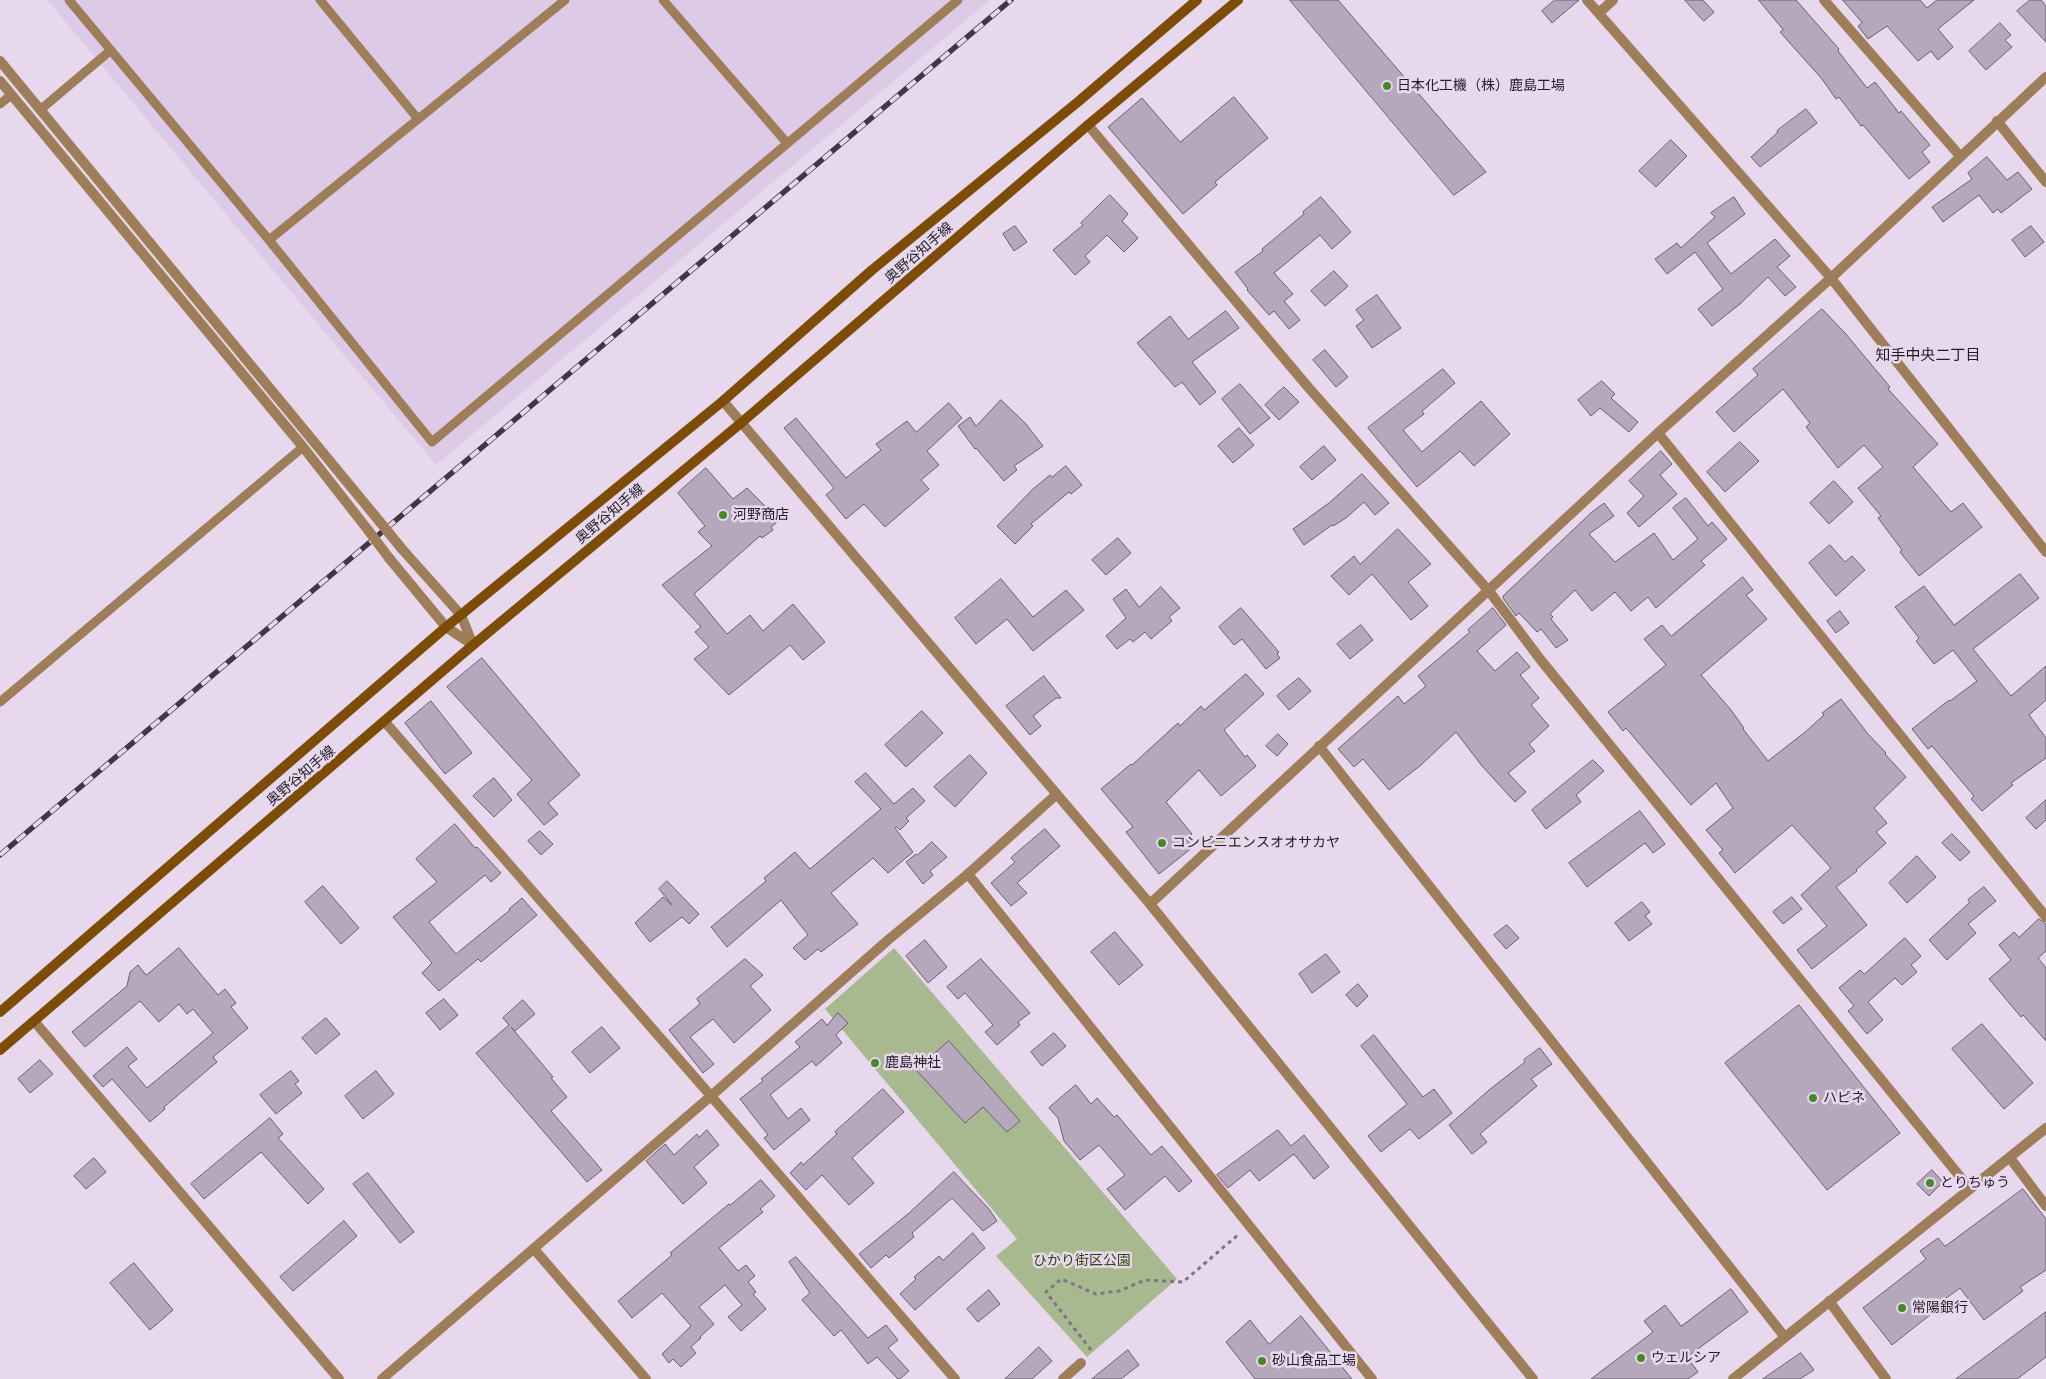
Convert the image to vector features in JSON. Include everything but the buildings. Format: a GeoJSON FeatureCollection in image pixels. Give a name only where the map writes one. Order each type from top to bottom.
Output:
{"type":"FeatureCollection","features":[{"type":"Feature","properties":{"kind":"main road","name":"奥野谷知手線"},"geometry":{"type":"LineString","coordinates":[[0,1012],[446,627],[723,401],[872,270],[1079,101],[1197,0]]}},
{"type":"Feature","properties":{"kind":"main road","name":"奥野谷知手線"},"geometry":{"type":"LineString","coordinates":[[0,1050],[473,645],[741,423],[1238,0]]}},
{"type":"Feature","properties":{"kind":"street"},"geometry":{"type":"LineString","coordinates":[[1587,0],[1831,278],[2046,552]]}},
{"type":"Feature","properties":{"kind":"street"},"geometry":{"type":"LineString","coordinates":[[1599,12],[1613,0]]}},
{"type":"Feature","properties":{"kind":"street"},"geometry":{"type":"LineString","coordinates":[[1824,0],[1960,156]]}},
{"type":"Feature","properties":{"kind":"street"},"geometry":{"type":"LineString","coordinates":[[0,61],[402,549],[461,615],[473,645]]}},
{"type":"Feature","properties":{"kind":"street"},"geometry":{"type":"LineString","coordinates":[[1150,904],[1658,433],[1831,278],[2046,77]]}},
{"type":"Feature","properties":{"kind":"street"},"geometry":{"type":"LineString","coordinates":[[0,81],[303,447],[389,558],[446,627],[473,645]]}},
{"type":"Feature","properties":{"kind":"street"},"geometry":{"type":"LineString","coordinates":[[1997,121],[2046,182]]}},
{"type":"Feature","properties":{"kind":"street"},"geometry":{"type":"LineString","coordinates":[[1088,126],[1308,387],[1489,591],[1540,659],[1970,1189]]}},
{"type":"Feature","properties":{"kind":"street"},"geometry":{"type":"LineString","coordinates":[[723,401],[1150,904],[1533,1379]]}},
{"type":"Feature","properties":{"kind":"street"},"geometry":{"type":"LineString","coordinates":[[1658,433],[2046,917]]}},
{"type":"Feature","properties":{"kind":"street"},"geometry":{"type":"LineString","coordinates":[[385,722],[955,1379]]}},
{"type":"Feature","properties":{"kind":"street"},"geometry":{"type":"LineString","coordinates":[[1319,746],[1784,1336]]}},
{"type":"Feature","properties":{"kind":"street"},"geometry":{"type":"LineString","coordinates":[[382,1379],[888,940],[968,874],[1057,794]]}},
{"type":"Feature","properties":{"kind":"street"},"geometry":{"type":"LineString","coordinates":[[968,874],[1372,1379]]}},
{"type":"Feature","properties":{"kind":"street"},"geometry":{"type":"LineString","coordinates":[[34,1021],[339,1379]]}},
{"type":"Feature","properties":{"kind":"street"},"geometry":{"type":"LineString","coordinates":[[1733,1379],[1784,1336],[2046,1128]]}},
{"type":"Feature","properties":{"kind":"street"},"geometry":{"type":"LineString","coordinates":[[2010,1158],[2046,1206]]}},
{"type":"Feature","properties":{"kind":"street"},"geometry":{"type":"LineString","coordinates":[[534,1249],[646,1379]]}},
{"type":"Feature","properties":{"kind":"street"},"geometry":{"type":"LineString","coordinates":[[1829,1301],[1886,1379]]}},
{"type":"Feature","properties":{"kind":"street"},"geometry":{"type":"LineString","coordinates":[[1063,1379],[1081,1363]]}},
{"type":"Feature","properties":{"kind":"lane"},"geometry":{"type":"LineString","coordinates":[[70,0],[269,240],[432,442],[958,0]]}},
{"type":"Feature","properties":{"kind":"lane"},"geometry":{"type":"LineString","coordinates":[[320,0],[418,119]]}},
{"type":"Feature","properties":{"kind":"lane"},"geometry":{"type":"LineString","coordinates":[[269,240],[564,0]]}},
{"type":"Feature","properties":{"kind":"lane"},"geometry":{"type":"LineString","coordinates":[[664,0],[787,143]]}},
{"type":"Feature","properties":{"kind":"lane"},"geometry":{"type":"LineString","coordinates":[[40,110],[111,50]]}},
{"type":"Feature","properties":{"kind":"lane"},"geometry":{"type":"LineString","coordinates":[[0,104],[11,95]]}},
{"type":"Feature","properties":{"kind":"lane"},"geometry":{"type":"LineString","coordinates":[[0,702],[303,447]]}},
{"type":"Feature","properties":{"kind":"path"},"geometry":{"type":"LineString","coordinates":[[1091,1350],[1046,1292],[1061,1279],[1096,1294],[1119,1291],[1145,1280],[1184,1282],[1249,1226]]}},
{"type":"Feature","properties":{"kind":"shaded area"},"geometry":{"type":"Polygon","coordinates":[[[47,0],[990,0],[436,465],[47,0]]]}},
{"type":"Feature","properties":{"kind":"green space","name":"ひかり街区公園"},"geometry":{"type":"Polygon","coordinates":[[[894,948],[1177,1279],[1087,1357],[996,1256],[1017,1239],[825,1009],[894,948]]]}},
{"type":"Feature","properties":{"kind":"railway"},"geometry":{"type":"LineString","coordinates":[[0,855],[1011,0]]}},
{"type":"Feature","properties":{"kind":"place","name":"日本化工機（株）鹿島工場"},"geometry":{"type":"Point","coordinates":[1387,86]}},
{"type":"Feature","properties":{"kind":"place","name":"河野商店"},"geometry":{"type":"Point","coordinates":[723,515]}},
{"type":"Feature","properties":{"kind":"place","name":"コンビニエンスオオサカヤ"},"geometry":{"type":"Point","coordinates":[1162,843]}},
{"type":"Feature","properties":{"kind":"place","name":"鹿島神社"},"geometry":{"type":"Point","coordinates":[875,1063]}},
{"type":"Feature","properties":{"kind":"place","name":"ハピネ"},"geometry":{"type":"Point","coordinates":[1813,1098]}},
{"type":"Feature","properties":{"kind":"place","name":"とりちゅう"},"geometry":{"type":"Point","coordinates":[1930,1183]}},
{"type":"Feature","properties":{"kind":"place","name":"常陽銀行"},"geometry":{"type":"Point","coordinates":[1902,1308]}},
{"type":"Feature","properties":{"kind":"place","name":"ウェルシア"},"geometry":{"type":"Point","coordinates":[1641,1358]}},
{"type":"Feature","properties":{"kind":"place","name":"砂山食品工場"},"geometry":{"type":"Point","coordinates":[1262,1361]}},
{"type":"Feature","properties":{"kind":"district","name":"知手中央二丁目"},"geometry":{"type":"Point","coordinates":[1928,355]}}]}
